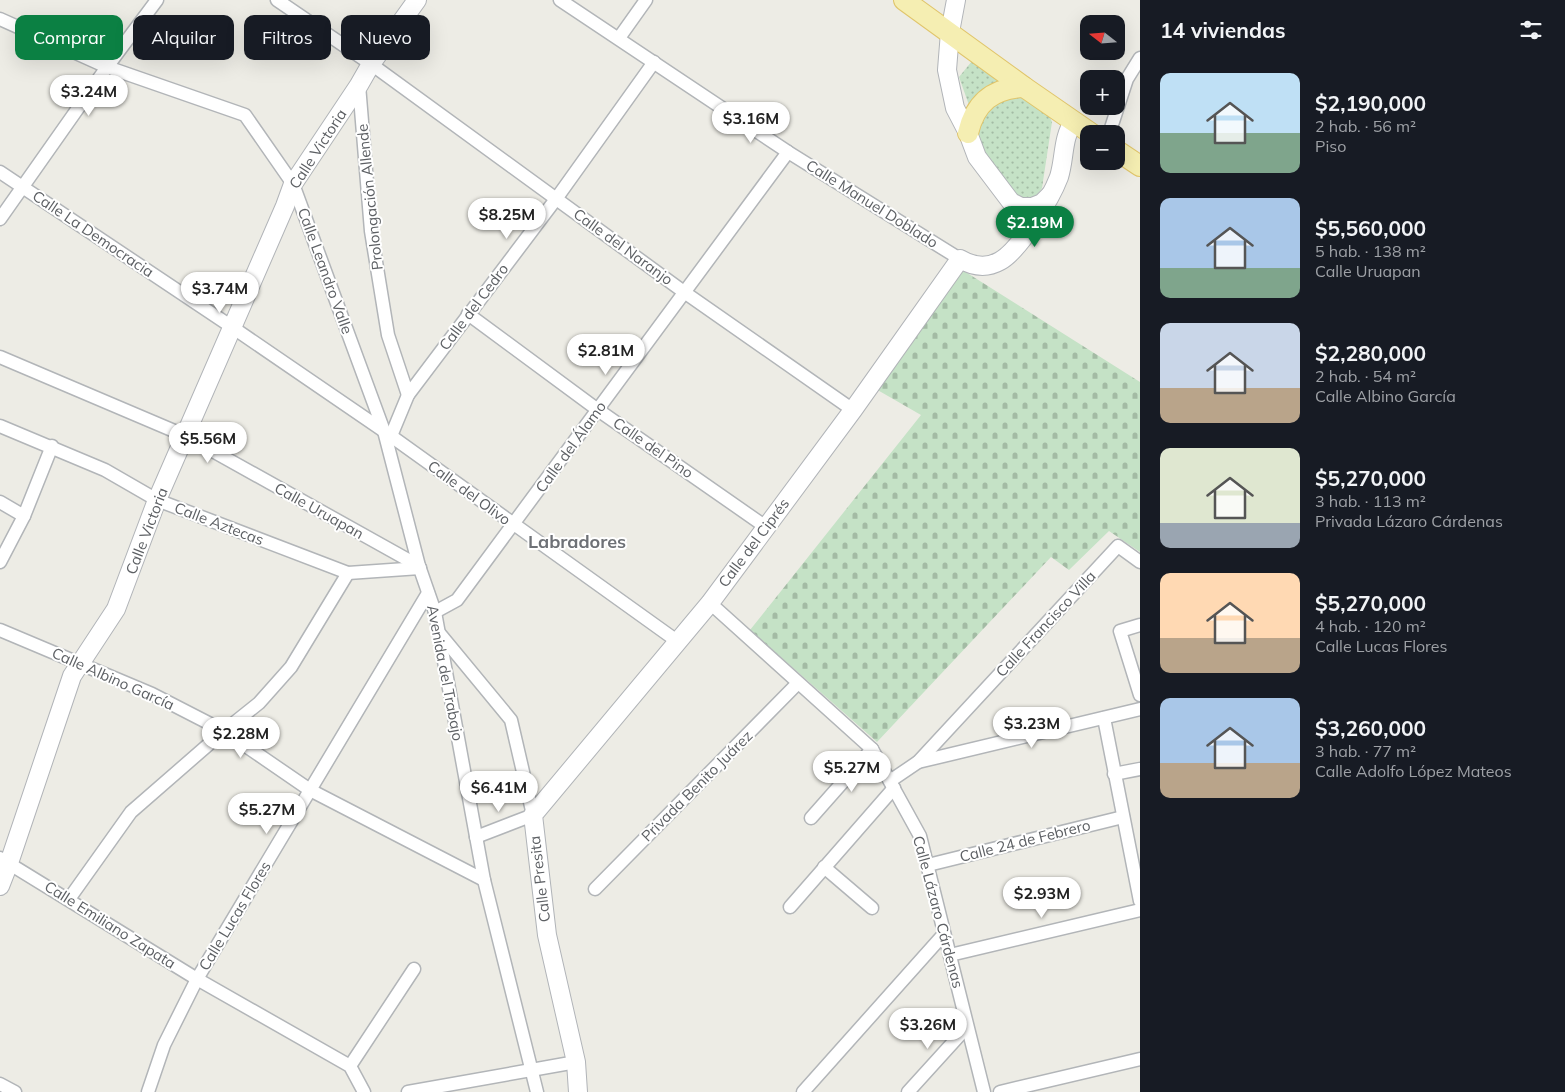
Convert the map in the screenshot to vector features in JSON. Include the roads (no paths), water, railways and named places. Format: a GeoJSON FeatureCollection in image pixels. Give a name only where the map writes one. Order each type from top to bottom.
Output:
{"type":"FeatureCollection","features":[{"type":"Feature","properties":{"kind":"main road"},"geometry":{"type":"LineString","coordinates":[[904,0],[1080,126]]}},
{"type":"Feature","properties":{"kind":"main road"},"geometry":{"type":"LineString","coordinates":[[968,132],[970,122],[983,102],[1002,90],[1024,87]]}},
{"type":"Feature","properties":{"kind":"main road"},"geometry":{"type":"LineString","coordinates":[[1125,156],[1140,166]]}},
{"type":"Feature","properties":{"kind":"street"},"geometry":{"type":"LineString","coordinates":[[0,219],[107,68],[158,0]]}},
{"type":"Feature","properties":{"kind":"street","name":"Calle del Naranjo"},"geometry":{"type":"LineString","coordinates":[[278,0],[370,64],[684,292],[853,410]]}},
{"type":"Feature","properties":{"kind":"street","name":"Calle Victoria"},"geometry":{"type":"LineString","coordinates":[[0,886],[5,861],[72,676],[116,609],[158,500],[285,206],[292,184],[359,85],[370,64],[417,0]]}},
{"type":"Feature","properties":{"kind":"street","name":"Calle Manuel Doblado"},"geometry":{"type":"LineString","coordinates":[[560,0],[788,152],[960,259]]}},
{"type":"Feature","properties":{"kind":"street"},"geometry":{"type":"LineString","coordinates":[[619,38],[646,0]]}},
{"type":"Feature","properties":{"kind":"street"},"geometry":{"type":"LineString","coordinates":[[956,0],[950,32],[947,70],[955,108],[968,132],[977,157],[1011,202],[1022,208],[1042,203],[1050,195]]}},
{"type":"Feature","properties":{"kind":"street","name":"Calle Leandro Valle"},"geometry":{"type":"LineString","coordinates":[[0,19],[107,68],[245,115],[292,184],[388,433]]}},
{"type":"Feature","properties":{"kind":"street"},"geometry":{"type":"LineString","coordinates":[[1113,125],[1127,79],[1140,58]]}},
{"type":"Feature","properties":{"kind":"street","name":"Calle del Cedro"},"geometry":{"type":"LineString","coordinates":[[388,433],[408,395],[556,199],[654,62]]}},
{"type":"Feature","properties":{"kind":"street","name":"Prolongación Allende"},"geometry":{"type":"LineString","coordinates":[[359,85],[371,231],[388,335],[408,395]]}},
{"type":"Feature","properties":{"kind":"street"},"geometry":{"type":"LineString","coordinates":[[960,259],[974,265],[988,266],[1001,261],[1011,252],[1039,216],[1050,195],[1060,174],[1066,137],[1074,122]]}},
{"type":"Feature","properties":{"kind":"street","name":"Calle del Álamo"},"geometry":{"type":"LineString","coordinates":[[435,612],[457,600],[788,152]]}},
{"type":"Feature","properties":{"kind":"street","name":"Calle La Democracia"},"geometry":{"type":"LineString","coordinates":[[0,172],[388,433]]}},
{"type":"Feature","properties":{"kind":"street","name":"Calle del Ciprés"},"geometry":{"type":"LineString","coordinates":[[533,814],[710,603],[853,410],[960,259]]}},
{"type":"Feature","properties":{"kind":"street","name":"Calle del Pino"},"geometry":{"type":"LineString","coordinates":[[468,314],[598,410],[766,527]]}},
{"type":"Feature","properties":{"kind":"street","name":"Calle Uruapan"},"geometry":{"type":"LineString","coordinates":[[0,357],[186,436],[420,567]]}},
{"type":"Feature","properties":{"kind":"street","name":"Calle Aztecas"},"geometry":{"type":"LineString","coordinates":[[0,426],[52,446],[105,470],[158,500],[348,572],[420,567]]}},
{"type":"Feature","properties":{"kind":"street","name":"Calle del Olivo"},"geometry":{"type":"LineString","coordinates":[[388,433],[677,641]]}},
{"type":"Feature","properties":{"kind":"street","name":"Avenida del Trabajo"},"geometry":{"type":"LineString","coordinates":[[388,433],[420,567],[435,612],[484,880],[537,1092]]}},
{"type":"Feature","properties":{"kind":"street"},"geometry":{"type":"LineString","coordinates":[[0,562],[24,516],[52,446]]}},
{"type":"Feature","properties":{"kind":"street"},"geometry":{"type":"LineString","coordinates":[[0,502],[24,516]]}},
{"type":"Feature","properties":{"kind":"street","name":"Calle Francisco Villa"},"geometry":{"type":"LineString","coordinates":[[790,906],[892,784],[918,762],[1118,546],[1140,562]]}},
{"type":"Feature","properties":{"kind":"street"},"geometry":{"type":"LineString","coordinates":[[69,899],[132,812],[224,731],[259,703],[291,667],[348,572]]}},
{"type":"Feature","properties":{"kind":"street","name":"Calle Lucas Flores"},"geometry":{"type":"LineString","coordinates":[[148,1092],[164,1045],[197,978],[428,593]]}},
{"type":"Feature","properties":{"kind":"street","name":"Calle Lázaro Cárdenas"},"geometry":{"type":"LineString","coordinates":[[710,603],[872,749],[892,784],[920,836],[984,1092]]}},
{"type":"Feature","properties":{"kind":"street"},"geometry":{"type":"LineString","coordinates":[[1140,625],[1120,630],[1140,695]]}},
{"type":"Feature","properties":{"kind":"street","name":"Calle Albino García"},"geometry":{"type":"LineString","coordinates":[[0,630],[152,694],[224,731],[310,790],[484,880]]}},
{"type":"Feature","properties":{"kind":"street","name":"Calle Presita"},"geometry":{"type":"LineString","coordinates":[[438,632],[511,720],[533,814],[547,935],[576,1062],[578,1092]]}},
{"type":"Feature","properties":{"kind":"street","name":"Privada Benito Juárez"},"geometry":{"type":"LineString","coordinates":[[595,889],[798,682]]}},
{"type":"Feature","properties":{"kind":"street"},"geometry":{"type":"LineString","coordinates":[[918,762],[1140,709]]}},
{"type":"Feature","properties":{"kind":"street"},"geometry":{"type":"LineString","coordinates":[[1104,718],[1140,901]]}},
{"type":"Feature","properties":{"kind":"street"},"geometry":{"type":"LineString","coordinates":[[811,818],[872,749]]}},
{"type":"Feature","properties":{"kind":"street"},"geometry":{"type":"LineString","coordinates":[[1114,774],[1140,769]]}},
{"type":"Feature","properties":{"kind":"street"},"geometry":{"type":"LineString","coordinates":[[476,837],[533,814]]}},
{"type":"Feature","properties":{"kind":"street","name":"Calle 24 de Febrero"},"geometry":{"type":"LineString","coordinates":[[928,865],[1123,817]]}},
{"type":"Feature","properties":{"kind":"street","name":"Calle Emiliano Zapata"},"geometry":{"type":"LineString","coordinates":[[5,861],[197,978],[350,1066]]}},
{"type":"Feature","properties":{"kind":"street"},"geometry":{"type":"LineString","coordinates":[[824,866],[872,908]]}},
{"type":"Feature","properties":{"kind":"street"},"geometry":{"type":"LineString","coordinates":[[950,955],[1140,910]]}},
{"type":"Feature","properties":{"kind":"street"},"geometry":{"type":"LineString","coordinates":[[803,1092],[944,934]]}},
{"type":"Feature","properties":{"kind":"street"},"geometry":{"type":"LineString","coordinates":[[364,1092],[350,1066],[414,969]]}},
{"type":"Feature","properties":{"kind":"street"},"geometry":{"type":"LineString","coordinates":[[908,1092],[968,1026]]}},
{"type":"Feature","properties":{"kind":"street"},"geometry":{"type":"LineString","coordinates":[[1000,1092],[1140,1059]]}},
{"type":"Feature","properties":{"kind":"street"},"geometry":{"type":"LineString","coordinates":[[414,1092],[576,1062]]}},
{"type":"Feature","properties":{"kind":"street"},"geometry":{"type":"LineString","coordinates":[[0,1084],[14,1092]]}},
{"type":"Feature","properties":{"kind":"district","name":"Labradores"},"geometry":{"type":"Point","coordinates":[577,542]}}]}
